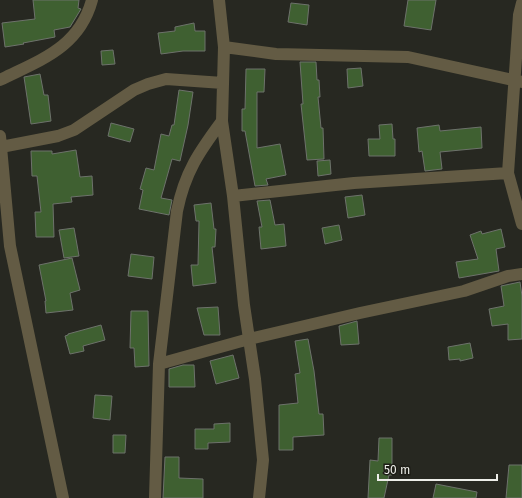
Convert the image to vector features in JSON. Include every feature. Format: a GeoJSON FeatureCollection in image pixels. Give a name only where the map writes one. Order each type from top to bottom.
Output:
{"type":"FeatureCollection","features":[{"type":"Feature","properties":{"kind":"street"},"geometry":{"type":"LineString","coordinates":[[0,80],[54,54],[79,30],[89,12],[92,0]]}},
{"type":"Feature","properties":{"kind":"street"},"geometry":{"type":"LineString","coordinates":[[219,0],[224,47],[222,121],[233,196],[244,305],[255,379],[263,460],[259,498]]}},
{"type":"Feature","properties":{"kind":"street"},"geometry":{"type":"LineString","coordinates":[[522,3],[519,15],[518,81],[508,173],[522,224]]}},
{"type":"Feature","properties":{"kind":"street"},"geometry":{"type":"LineString","coordinates":[[224,47],[276,54],[408,57],[518,81]]}},
{"type":"Feature","properties":{"kind":"street"},"geometry":{"type":"LineString","coordinates":[[63,498],[10,246],[0,142],[58,136],[74,130],[134,90],[166,79],[223,83]]}},
{"type":"Feature","properties":{"kind":"street"},"geometry":{"type":"LineString","coordinates":[[155,498],[159,364],[176,211],[181,192],[194,161],[222,121]]}},
{"type":"Feature","properties":{"kind":"street"},"geometry":{"type":"LineString","coordinates":[[233,196],[354,183],[508,173]]}},
{"type":"Feature","properties":{"kind":"street"},"geometry":{"type":"LineString","coordinates":[[159,364],[249,339],[464,291],[508,276],[522,274]]}},
{"type":"Feature","properties":{"kind":"building"},"geometry":{"type":"Polygon","coordinates":[[[33,0],[79,0],[78,8],[81,9],[70,27],[54,30],[55,37],[5,47],[2,23],[35,19],[33,0]]]}},
{"type":"Feature","properties":{"kind":"building"},"geometry":{"type":"Polygon","coordinates":[[[408,0],[436,0],[431,30],[404,26],[408,0]]]}},
{"type":"Feature","properties":{"kind":"building"},"geometry":{"type":"Polygon","coordinates":[[[291,3],[309,5],[307,25],[288,22],[291,3]]]}},
{"type":"Feature","properties":{"kind":"building"},"geometry":{"type":"Polygon","coordinates":[[[194,23],[195,31],[205,31],[205,51],[183,51],[161,54],[158,33],[175,31],[175,27],[194,23]]]}},
{"type":"Feature","properties":{"kind":"building"},"geometry":{"type":"Polygon","coordinates":[[[113,50],[115,64],[102,65],[101,51],[113,50]]]}},
{"type":"Feature","properties":{"kind":"building"},"geometry":{"type":"Polygon","coordinates":[[[300,62],[316,62],[317,80],[319,80],[320,97],[318,97],[321,128],[323,128],[324,159],[307,160],[301,104],[303,104],[300,62]]]}},
{"type":"Feature","properties":{"kind":"building"},"geometry":{"type":"Polygon","coordinates":[[[361,68],[363,86],[348,88],[347,69],[361,68]]]}},
{"type":"Feature","properties":{"kind":"building"},"geometry":{"type":"Polygon","coordinates":[[[246,69],[265,69],[264,92],[257,92],[257,148],[280,144],[286,175],[266,179],[268,185],[255,186],[245,131],[242,131],[242,109],[245,109],[246,69]]]}},
{"type":"Feature","properties":{"kind":"building"},"geometry":{"type":"Polygon","coordinates":[[[40,74],[44,95],[48,95],[51,121],[31,124],[24,77],[40,74]]]}},
{"type":"Feature","properties":{"kind":"building"},"geometry":{"type":"Polygon","coordinates":[[[179,90],[193,92],[180,161],[172,159],[161,198],[172,200],[169,215],[139,209],[143,190],[140,189],[146,168],[154,170],[161,134],[169,136],[172,125],[174,125],[179,90]]]}},
{"type":"Feature","properties":{"kind":"building"},"geometry":{"type":"Polygon","coordinates":[[[111,123],[134,129],[130,142],[108,136],[111,123]]]}},
{"type":"Feature","properties":{"kind":"building"},"geometry":{"type":"Polygon","coordinates":[[[392,124],[393,139],[395,139],[395,156],[369,156],[368,139],[380,139],[379,125],[392,124]]]}},
{"type":"Feature","properties":{"kind":"building"},"geometry":{"type":"Polygon","coordinates":[[[439,125],[440,131],[481,127],[482,148],[440,152],[442,169],[425,171],[422,151],[419,152],[417,128],[439,125]]]}},
{"type":"Feature","properties":{"kind":"building"},"geometry":{"type":"Polygon","coordinates":[[[76,150],[80,177],[92,176],[93,195],[71,197],[72,202],[53,204],[54,237],[36,237],[35,212],[41,212],[37,176],[32,176],[31,151],[52,151],[52,154],[76,150]]]}},
{"type":"Feature","properties":{"kind":"building"},"geometry":{"type":"Polygon","coordinates":[[[330,160],[331,174],[318,176],[317,161],[330,160]]]}},
{"type":"Feature","properties":{"kind":"building"},"geometry":{"type":"Polygon","coordinates":[[[362,195],[365,215],[348,218],[345,197],[362,195]]]}},
{"type":"Feature","properties":{"kind":"building"},"geometry":{"type":"Polygon","coordinates":[[[270,200],[275,225],[284,224],[286,246],[261,249],[259,227],[262,227],[257,201],[270,200]]]}},
{"type":"Feature","properties":{"kind":"building"},"geometry":{"type":"Polygon","coordinates":[[[211,203],[214,229],[216,229],[215,247],[212,247],[216,283],[193,286],[191,265],[198,265],[199,221],[196,221],[194,205],[211,203]]]}},
{"type":"Feature","properties":{"kind":"building"},"geometry":{"type":"Polygon","coordinates":[[[339,225],[342,240],[325,244],[322,228],[339,225]]]}},
{"type":"Feature","properties":{"kind":"building"},"geometry":{"type":"Polygon","coordinates":[[[74,228],[79,256],[64,258],[59,230],[74,228]]]}},
{"type":"Feature","properties":{"kind":"building"},"geometry":{"type":"Polygon","coordinates":[[[501,229],[505,247],[496,249],[499,271],[459,278],[456,262],[478,259],[470,235],[481,231],[482,234],[501,229]]]}},
{"type":"Feature","properties":{"kind":"building"},"geometry":{"type":"Polygon","coordinates":[[[131,254],[154,257],[152,279],[128,276],[131,254]]]}},
{"type":"Feature","properties":{"kind":"building"},"geometry":{"type":"Polygon","coordinates":[[[72,258],[80,290],[70,293],[73,310],[46,313],[46,301],[39,265],[72,258]]]}},
{"type":"Feature","properties":{"kind":"building"},"geometry":{"type":"Polygon","coordinates":[[[520,282],[522,296],[522,339],[508,340],[508,324],[492,326],[489,309],[504,306],[501,286],[520,282]]]}},
{"type":"Feature","properties":{"kind":"building"},"geometry":{"type":"Polygon","coordinates":[[[218,307],[220,335],[204,335],[197,308],[218,307]]]}},
{"type":"Feature","properties":{"kind":"building"},"geometry":{"type":"Polygon","coordinates":[[[131,311],[148,311],[149,366],[135,367],[134,348],[130,348],[131,311]]]}},
{"type":"Feature","properties":{"kind":"building"},"geometry":{"type":"Polygon","coordinates":[[[357,321],[359,344],[341,345],[339,326],[357,321]]]}},
{"type":"Feature","properties":{"kind":"building"},"geometry":{"type":"Polygon","coordinates":[[[101,325],[105,340],[83,346],[84,351],[70,354],[65,336],[101,325]]]}},
{"type":"Feature","properties":{"kind":"building"},"geometry":{"type":"Polygon","coordinates":[[[308,339],[314,371],[319,414],[323,414],[324,435],[293,437],[293,450],[279,450],[279,405],[298,403],[295,374],[300,373],[295,341],[308,339]]]}},
{"type":"Feature","properties":{"kind":"building"},"geometry":{"type":"Polygon","coordinates":[[[470,343],[473,358],[460,361],[460,359],[449,360],[448,347],[470,343]]]}},
{"type":"Feature","properties":{"kind":"building"},"geometry":{"type":"Polygon","coordinates":[[[233,355],[239,378],[216,384],[210,361],[233,355]]]}},
{"type":"Feature","properties":{"kind":"building"},"geometry":{"type":"Polygon","coordinates":[[[183,365],[194,365],[195,387],[169,387],[169,369],[183,365]]]}},
{"type":"Feature","properties":{"kind":"building"},"geometry":{"type":"Polygon","coordinates":[[[95,395],[112,396],[110,420],[93,418],[95,395]]]}},
{"type":"Feature","properties":{"kind":"building"},"geometry":{"type":"Polygon","coordinates":[[[230,423],[230,442],[208,443],[208,449],[195,449],[195,429],[214,429],[214,424],[230,423]]]}},
{"type":"Feature","properties":{"kind":"building"},"geometry":{"type":"Polygon","coordinates":[[[113,435],[126,435],[125,453],[113,453],[113,435]]]}},
{"type":"Feature","properties":{"kind":"building"},"geometry":{"type":"Polygon","coordinates":[[[379,438],[392,438],[392,475],[389,475],[384,498],[368,498],[370,460],[378,461],[379,438]]]}},
{"type":"Feature","properties":{"kind":"building"},"geometry":{"type":"Polygon","coordinates":[[[165,457],[179,457],[179,478],[203,479],[203,498],[163,498],[165,457]]]}},
{"type":"Feature","properties":{"kind":"building"},"geometry":{"type":"Polygon","coordinates":[[[509,465],[522,465],[522,498],[506,498],[509,465]]]}},
{"type":"Feature","properties":{"kind":"building"},"geometry":{"type":"Polygon","coordinates":[[[436,484],[477,492],[476,498],[433,498],[436,484]]]}}]}
